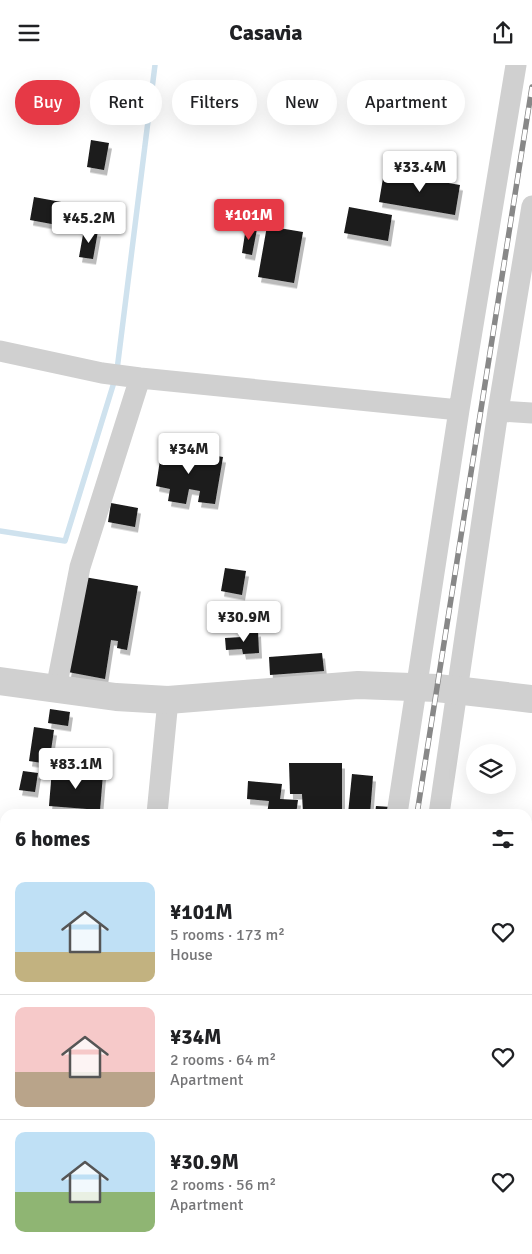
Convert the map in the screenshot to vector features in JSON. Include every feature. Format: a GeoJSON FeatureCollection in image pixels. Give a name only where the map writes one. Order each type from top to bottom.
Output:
{"type":"FeatureCollection","features":[{"type":"Feature","properties":{"kind":"street"},"geometry":{"type":"LineString","coordinates":[[398,809],[459,410],[516,65]]}},
{"type":"Feature","properties":{"kind":"street"},"geometry":{"type":"LineString","coordinates":[[440,809],[498,411],[532,206]]}},
{"type":"Feature","properties":{"kind":"street"},"geometry":{"type":"LineString","coordinates":[[0,351],[102,373],[133,377],[459,410]]}},
{"type":"Feature","properties":{"kind":"street"},"geometry":{"type":"LineString","coordinates":[[56,689],[80,567],[133,377]]}},
{"type":"Feature","properties":{"kind":"street"},"geometry":{"type":"LineString","coordinates":[[498,411],[532,413]]}},
{"type":"Feature","properties":{"kind":"street"},"geometry":{"type":"LineString","coordinates":[[0,681],[116,697],[168,700],[358,685],[457,689],[532,699]]}},
{"type":"Feature","properties":{"kind":"street"},"geometry":{"type":"LineString","coordinates":[[157,809],[168,700]]}},
{"type":"Feature","properties":{"kind":"building"},"geometry":{"type":"Polygon","coordinates":[[[91,140],[109,143],[104,170],[87,167],[91,140]]]}},
{"type":"Feature","properties":{"kind":"building"},"geometry":{"type":"Polygon","coordinates":[[[384,172],[460,185],[455,215],[379,202],[384,172]]]}},
{"type":"Feature","properties":{"kind":"building"},"geometry":{"type":"Polygon","coordinates":[[[34,197],[72,204],[68,227],[30,220],[34,197]]]}},
{"type":"Feature","properties":{"kind":"building"},"geometry":{"type":"Polygon","coordinates":[[[349,207],[392,215],[388,241],[344,233],[349,207]]]}},
{"type":"Feature","properties":{"kind":"building"},"geometry":{"type":"Polygon","coordinates":[[[267,226],[303,232],[294,283],[258,277],[267,226]]]}},
{"type":"Feature","properties":{"kind":"building"},"geometry":{"type":"Polygon","coordinates":[[[246,227],[257,229],[252,255],[242,253],[246,227]]]}},
{"type":"Feature","properties":{"kind":"building"},"geometry":{"type":"Polygon","coordinates":[[[84,229],[98,231],[93,259],[79,257],[84,229]]]}},
{"type":"Feature","properties":{"kind":"building"},"geometry":{"type":"Polygon","coordinates":[[[162,447],[223,457],[215,504],[198,502],[200,491],[189,489],[186,504],[168,501],[170,489],[156,486],[162,447]]]}},
{"type":"Feature","properties":{"kind":"building"},"geometry":{"type":"Polygon","coordinates":[[[111,503],[138,508],[135,527],[108,522],[111,503]]]}},
{"type":"Feature","properties":{"kind":"building"},"geometry":{"type":"Polygon","coordinates":[[[225,568],[246,571],[242,595],[221,591],[225,568]]]}},
{"type":"Feature","properties":{"kind":"building"},"geometry":{"type":"Polygon","coordinates":[[[84,577],[138,586],[127,650],[117,648],[118,641],[111,640],[105,679],[68,672],[84,577]]]}},
{"type":"Feature","properties":{"kind":"building"},"geometry":{"type":"Polygon","coordinates":[[[258,631],[259,653],[243,654],[242,649],[226,650],[225,638],[242,637],[242,633],[258,631]]]}},
{"type":"Feature","properties":{"kind":"building"},"geometry":{"type":"Polygon","coordinates":[[[322,653],[324,671],[270,675],[269,657],[322,653]]]}},
{"type":"Feature","properties":{"kind":"building"},"geometry":{"type":"Polygon","coordinates":[[[50,709],[70,712],[68,726],[48,723],[50,709]]]}},
{"type":"Feature","properties":{"kind":"building"},"geometry":{"type":"Polygon","coordinates":[[[34,727],[54,730],[49,764],[29,761],[34,727]]]}},
{"type":"Feature","properties":{"kind":"building"},"geometry":{"type":"Polygon","coordinates":[[[289,763],[342,763],[342,809],[303,809],[302,794],[290,794],[289,763]]]}},
{"type":"Feature","properties":{"kind":"building"},"geometry":{"type":"Polygon","coordinates":[[[52,769],[103,774],[100,809],[49,806],[52,769]]]}},
{"type":"Feature","properties":{"kind":"building"},"geometry":{"type":"Polygon","coordinates":[[[23,771],[38,773],[35,792],[19,790],[23,771]]]}},
{"type":"Feature","properties":{"kind":"building"},"geometry":{"type":"Polygon","coordinates":[[[352,774],[373,776],[370,809],[348,809],[352,774]]]}},
{"type":"Feature","properties":{"kind":"building"},"geometry":{"type":"Polygon","coordinates":[[[248,781],[282,784],[280,799],[298,800],[297,809],[268,809],[269,801],[247,799],[248,781]]]}},
{"type":"Feature","properties":{"kind":"building"},"geometry":{"type":"Polygon","coordinates":[[[376,806],[391,807],[391,809],[376,809],[376,806]]]}},
{"type":"Feature","properties":{"kind":"waterway"},"geometry":{"type":"LineString","coordinates":[[117,370],[155,65]]}},
{"type":"Feature","properties":{"kind":"waterway"},"geometry":{"type":"LineString","coordinates":[[0,531],[65,541],[115,379]]}},
{"type":"Feature","properties":{"kind":"railway"},"geometry":{"type":"LineString","coordinates":[[418,809],[532,87]]}}]}
